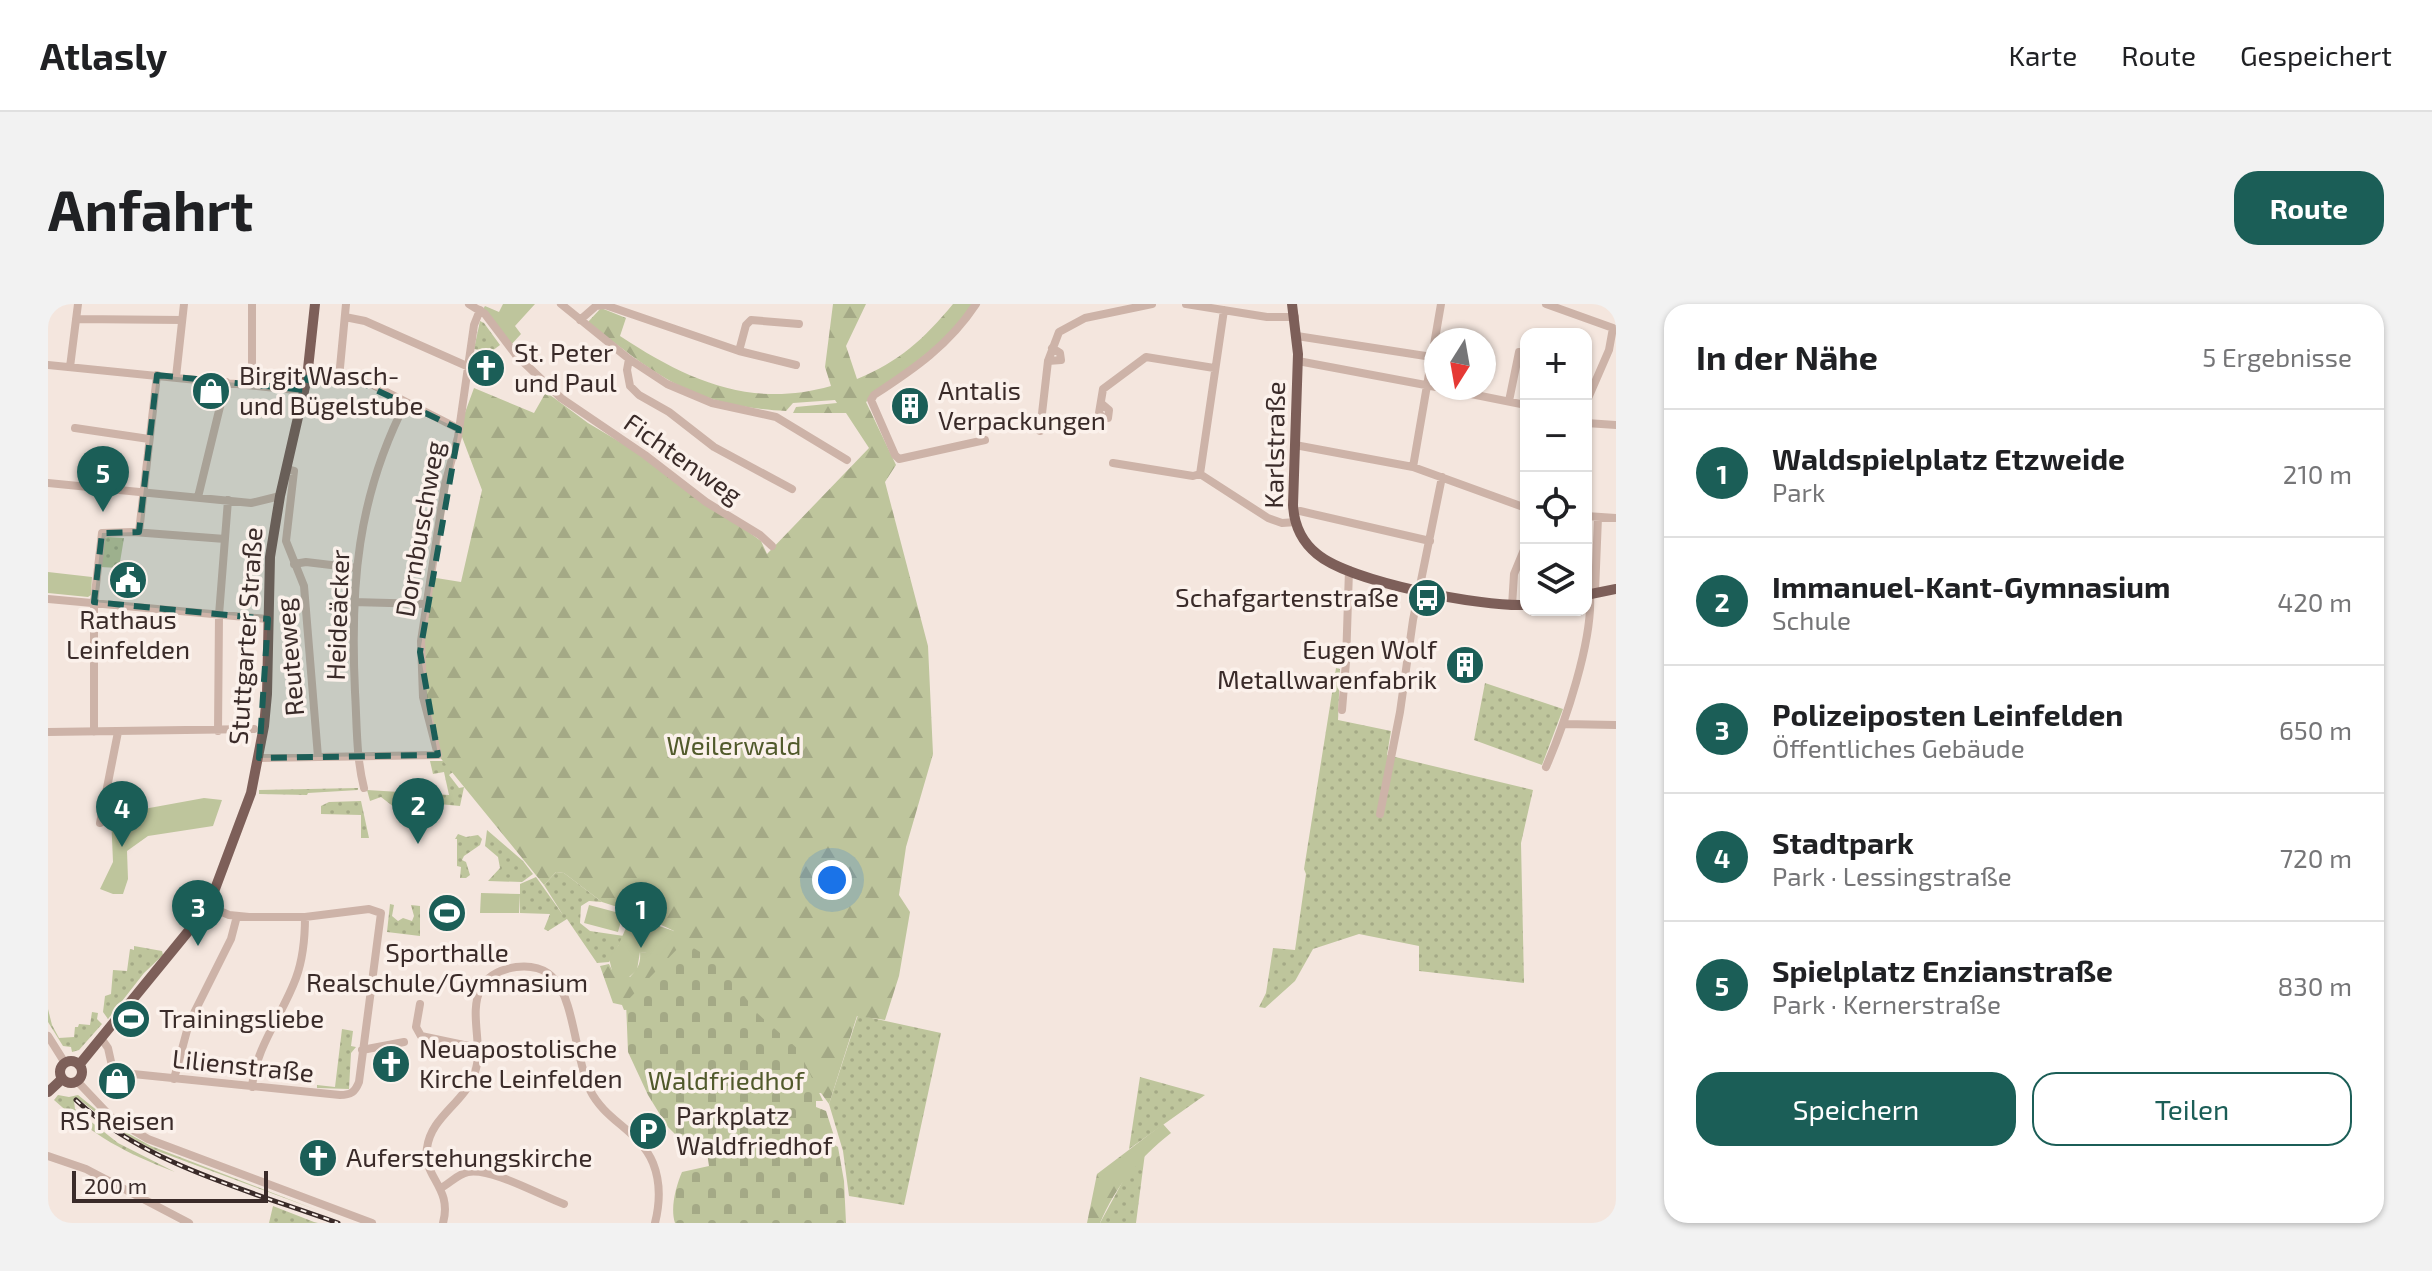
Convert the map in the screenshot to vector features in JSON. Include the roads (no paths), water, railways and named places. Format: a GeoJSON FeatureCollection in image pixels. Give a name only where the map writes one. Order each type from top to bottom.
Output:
{"type":"FeatureCollection","features":[{"type":"Feature","properties":{"kind":"main road","name":"Stuttgarter Straße"},"geometry":{"type":"LineString","coordinates":[[79,1065],[176,950],[206,905],[241,826],[259,758],[267,694],[270,557],[280,496],[305,391],[315,304]]}},
{"type":"Feature","properties":{"kind":"main road","name":"Karlstraße"},"geometry":{"type":"LineString","coordinates":[[1292,304],[1298,361],[1293,499],[1303,539],[1317,554],[1349,570],[1477,603],[1520,605]]}},
{"type":"Feature","properties":{"kind":"main road"},"geometry":{"type":"LineString","coordinates":[[1592,594],[1616,589]]}},
{"type":"Feature","properties":{"kind":"main road"},"geometry":{"type":"LineString","coordinates":[[72,1061],[79,1065],[82,1072],[77,1081],[69,1083],[62,1079],[60,1070],[65,1063],[72,1061]]}},
{"type":"Feature","properties":{"kind":"main road"},"geometry":{"type":"LineString","coordinates":[[48,1092],[62,1079]]}},
{"type":"Feature","properties":{"kind":"street"},"geometry":{"type":"LineString","coordinates":[[70,367],[78,304]]}},
{"type":"Feature","properties":{"kind":"street"},"geometry":{"type":"LineString","coordinates":[[176,377],[184,304]]}},
{"type":"Feature","properties":{"kind":"street"},"geometry":{"type":"LineString","coordinates":[[252,304],[252,385]]}},
{"type":"Feature","properties":{"kind":"street"},"geometry":{"type":"LineString","coordinates":[[339,378],[346,304]]}},
{"type":"Feature","properties":{"kind":"street","name":"Fichtenweg"},"geometry":{"type":"LineString","coordinates":[[469,304],[480,310],[516,355],[561,398],[638,449],[706,502],[760,535],[772,546]]}},
{"type":"Feature","properties":{"kind":"street"},"geometry":{"type":"LineString","coordinates":[[561,304],[629,359],[687,394],[781,419],[847,460]]}},
{"type":"Feature","properties":{"kind":"street"},"geometry":{"type":"LineString","coordinates":[[976,304],[939,350],[871,400],[899,459],[985,440]]}},
{"type":"Feature","properties":{"kind":"street"},"geometry":{"type":"LineString","coordinates":[[1040,431],[1048,361],[1059,332],[1076,322],[1152,304]]}},
{"type":"Feature","properties":{"kind":"street"},"geometry":{"type":"LineString","coordinates":[[1186,304],[1267,317],[1295,317]]}},
{"type":"Feature","properties":{"kind":"street"},"geometry":{"type":"LineString","coordinates":[[1437,328],[1441,304]]}},
{"type":"Feature","properties":{"kind":"street"},"geometry":{"type":"LineString","coordinates":[[1546,304],[1609,324],[1614,333],[1587,400]]}},
{"type":"Feature","properties":{"kind":"street"},"geometry":{"type":"LineString","coordinates":[[580,320],[596,306],[605,305],[739,351],[796,365]]}},
{"type":"Feature","properties":{"kind":"street","name":"Dornbuschweg"},"geometry":{"type":"LineString","coordinates":[[358,756],[438,755],[421,685],[420,652],[445,484],[459,429],[474,325],[480,310]]}},
{"type":"Feature","properties":{"kind":"street"},"geometry":{"type":"LineString","coordinates":[[1200,474],[1224,310]]}},
{"type":"Feature","properties":{"kind":"street"},"geometry":{"type":"LineString","coordinates":[[345,317],[365,321],[469,367]]}},
{"type":"Feature","properties":{"kind":"street"},"geometry":{"type":"LineString","coordinates":[[76,319],[182,320]]}},
{"type":"Feature","properties":{"kind":"street"},"geometry":{"type":"LineString","coordinates":[[739,351],[746,325],[751,320],[799,324]]}},
{"type":"Feature","properties":{"kind":"street"},"geometry":{"type":"LineString","coordinates":[[1297,336],[1424,356]]}},
{"type":"Feature","properties":{"kind":"street"},"geometry":{"type":"LineString","coordinates":[[1509,401],[1519,352]]}},
{"type":"Feature","properties":{"kind":"street"},"geometry":{"type":"LineString","coordinates":[[1102,404],[1105,386],[1146,357],[1214,368]]}},
{"type":"Feature","properties":{"kind":"street"},"geometry":{"type":"LineString","coordinates":[[629,359],[627,370],[630,386],[639,395],[669,412],[714,447],[792,489]]}},
{"type":"Feature","properties":{"kind":"street"},"geometry":{"type":"LineString","coordinates":[[1298,361],[1424,385]]}},
{"type":"Feature","properties":{"kind":"street"},"geometry":{"type":"LineString","coordinates":[[48,365],[305,391]]}},
{"type":"Feature","properties":{"kind":"street"},"geometry":{"type":"LineString","coordinates":[[139,532],[157,375]]}},
{"type":"Feature","properties":{"kind":"street"},"geometry":{"type":"LineString","coordinates":[[307,378],[339,378],[369,383],[459,429]]}},
{"type":"Feature","properties":{"kind":"street"},"geometry":{"type":"LineString","coordinates":[[198,497],[226,382]]}},
{"type":"Feature","properties":{"kind":"street"},"geometry":{"type":"LineString","coordinates":[[1496,399],[1520,404]]}},
{"type":"Feature","properties":{"kind":"street"},"geometry":{"type":"LineString","coordinates":[[1413,467],[1431,400]]}},
{"type":"Feature","properties":{"kind":"street","name":"Heideäcker"},"geometry":{"type":"LineString","coordinates":[[364,788],[358,756],[353,602],[356,568],[372,483],[388,438],[406,402]]}},
{"type":"Feature","properties":{"kind":"street"},"geometry":{"type":"LineString","coordinates":[[1592,423],[1616,425]]}},
{"type":"Feature","properties":{"kind":"street"},"geometry":{"type":"LineString","coordinates":[[75,428],[149,439]]}},
{"type":"Feature","properties":{"kind":"street"},"geometry":{"type":"LineString","coordinates":[[1295,445],[1413,467],[1520,506]]}},
{"type":"Feature","properties":{"kind":"street"},"geometry":{"type":"LineString","coordinates":[[1113,463],[1193,476],[1200,474],[1268,518],[1282,523],[1298,517],[1430,541]]}},
{"type":"Feature","properties":{"kind":"street","name":"Reuteweg"},"geometry":{"type":"LineString","coordinates":[[286,469],[294,471],[285,536],[287,550],[304,586],[318,757]]}},
{"type":"Feature","properties":{"kind":"street"},"geometry":{"type":"LineString","coordinates":[[1380,814],[1400,712],[1405,661],[1442,477]]}},
{"type":"Feature","properties":{"kind":"street"},"geometry":{"type":"LineString","coordinates":[[48,483],[256,503],[280,496]]}},
{"type":"Feature","properties":{"kind":"street"},"geometry":{"type":"LineString","coordinates":[[218,731],[219,615],[228,500]]}},
{"type":"Feature","properties":{"kind":"street"},"geometry":{"type":"LineString","coordinates":[[1592,516],[1616,518]]}},
{"type":"Feature","properties":{"kind":"street"},"geometry":{"type":"LineString","coordinates":[[1592,575],[1598,517]]}},
{"type":"Feature","properties":{"kind":"street"},"geometry":{"type":"LineString","coordinates":[[94,732],[94,602],[102,533],[139,532],[225,539]]}},
{"type":"Feature","properties":{"kind":"street"},"geometry":{"type":"LineString","coordinates":[[1512,606],[1514,574],[1520,560]]}},
{"type":"Feature","properties":{"kind":"street"},"geometry":{"type":"LineString","coordinates":[[294,564],[306,562],[356,568]]}},
{"type":"Feature","properties":{"kind":"street"},"geometry":{"type":"LineString","coordinates":[[1342,710],[1349,570]]}},
{"type":"Feature","properties":{"kind":"street"},"geometry":{"type":"LineString","coordinates":[[48,599],[268,619]]}},
{"type":"Feature","properties":{"kind":"street"},"geometry":{"type":"LineString","coordinates":[[353,602],[426,604]]}},
{"type":"Feature","properties":{"kind":"street"},"geometry":{"type":"LineString","coordinates":[[1546,767],[1564,724],[1588,616]]}},
{"type":"Feature","properties":{"kind":"street"},"geometry":{"type":"LineString","coordinates":[[1564,724],[1616,725]]}},
{"type":"Feature","properties":{"kind":"street"},"geometry":{"type":"LineString","coordinates":[[48,732],[254,729]]}},
{"type":"Feature","properties":{"kind":"street"},"geometry":{"type":"LineString","coordinates":[[100,823],[118,732]]}},
{"type":"Feature","properties":{"kind":"street"},"geometry":{"type":"LineString","coordinates":[[259,758],[358,756]]}},
{"type":"Feature","properties":{"kind":"street"},"geometry":{"type":"LineString","coordinates":[[206,905],[237,916],[305,917],[369,909],[379,911],[382,920],[362,1050],[404,1042]]}},
{"type":"Feature","properties":{"kind":"street"},"geometry":{"type":"LineString","coordinates":[[174,1079],[189,1023],[231,939],[237,916]]}},
{"type":"Feature","properties":{"kind":"street"},"geometry":{"type":"LineString","coordinates":[[252,1087],[264,1042],[296,977],[305,917]]}},
{"type":"Feature","properties":{"kind":"street"},"geometry":{"type":"LineString","coordinates":[[443,1223],[445,1202],[428,1165],[427,1147],[436,1124],[468,1089],[476,1068],[477,1001],[487,980],[498,972],[528,967],[553,976],[563,994],[589,1088],[608,1115],[640,1141],[653,1164],[659,1192],[655,1223]]}},
{"type":"Feature","properties":{"kind":"street"},"geometry":{"type":"LineString","coordinates":[[420,1004],[416,1027],[421,1036],[478,1048]]}},
{"type":"Feature","properties":{"kind":"street"},"geometry":{"type":"LineString","coordinates":[[48,1036],[65,1063]]}},
{"type":"Feature","properties":{"kind":"street","name":"Lilienstraße"},"geometry":{"type":"LineString","coordinates":[[101,1038],[108,1048],[112,1066],[133,1074],[340,1095],[353,1092],[359,1082],[362,1050]]}},
{"type":"Feature","properties":{"kind":"street"},"geometry":{"type":"LineString","coordinates":[[77,1081],[111,1117],[148,1139],[372,1223]]}},
{"type":"Feature","properties":{"kind":"street"},"geometry":{"type":"LineString","coordinates":[[48,1156],[86,1169],[189,1223]]}},
{"type":"Feature","properties":{"kind":"street"},"geometry":{"type":"LineString","coordinates":[[441,1188],[471,1172],[516,1183],[564,1204]]}},
{"type":"Feature","properties":{"kind":"railway"},"geometry":{"type":"LineString","coordinates":[[76,1100],[133,1142],[166,1159],[234,1187],[338,1223]]}},
{"type":"Feature","properties":{"kind":"place","name":"St. Peter und Paul"},"geometry":{"type":"Point","coordinates":[486,368]}},
{"type":"Feature","properties":{"kind":"place","name":"Birgit Wasch- und Bügelstube"},"geometry":{"type":"Point","coordinates":[211,391]}},
{"type":"Feature","properties":{"kind":"place","name":"Antalis Verpackungen"},"geometry":{"type":"Point","coordinates":[910,406]}},
{"type":"Feature","properties":{"kind":"place","name":"Spielplatz Enzianstraße"},"geometry":{"type":"Point","coordinates":[103,512]}},
{"type":"Feature","properties":{"kind":"place","name":"Rathaus Leinfelden"},"geometry":{"type":"Point","coordinates":[128,580]}},
{"type":"Feature","properties":{"kind":"place","name":"Schafgartenstraße"},"geometry":{"type":"Point","coordinates":[1427,598]}},
{"type":"Feature","properties":{"kind":"place","name":"Eugen Wolf Metallwarenfabrik"},"geometry":{"type":"Point","coordinates":[1465,665]}},
{"type":"Feature","properties":{"kind":"place","name":"Immanuel-Kant-Gymnasium"},"geometry":{"type":"Point","coordinates":[418,844]}},
{"type":"Feature","properties":{"kind":"place","name":"Stadtpark"},"geometry":{"type":"Point","coordinates":[122,847]}},
{"type":"Feature","properties":{"kind":"place","name":"Sporthalle Realschule/Gymnasium"},"geometry":{"type":"Point","coordinates":[447,913]}},
{"type":"Feature","properties":{"kind":"place","name":"Polizeiposten Leinfelden"},"geometry":{"type":"Point","coordinates":[198,946]}},
{"type":"Feature","properties":{"kind":"place","name":"Waldspielplatz Etzweide"},"geometry":{"type":"Point","coordinates":[641,948]}},
{"type":"Feature","properties":{"kind":"place","name":"Trainingsliebe"},"geometry":{"type":"Point","coordinates":[131,1019]}},
{"type":"Feature","properties":{"kind":"place","name":"Neuapostolische Kirche Leinfelden"},"geometry":{"type":"Point","coordinates":[391,1064]}},
{"type":"Feature","properties":{"kind":"place","name":"RS Reisen"},"geometry":{"type":"Point","coordinates":[117,1081]}},
{"type":"Feature","properties":{"kind":"place","name":"Parkplatz Waldfriedhof"},"geometry":{"type":"Point","coordinates":[648,1131]}},
{"type":"Feature","properties":{"kind":"place","name":"Auferstehungskirche"},"geometry":{"type":"Point","coordinates":[318,1158]}},
{"type":"Feature","properties":{"kind":"park label","name":"Weilerwald"},"geometry":{"type":"Point","coordinates":[734,746]}},
{"type":"Feature","properties":{"kind":"park label","name":"Waldfriedhof"},"geometry":{"type":"Point","coordinates":[726,1081]}}]}
